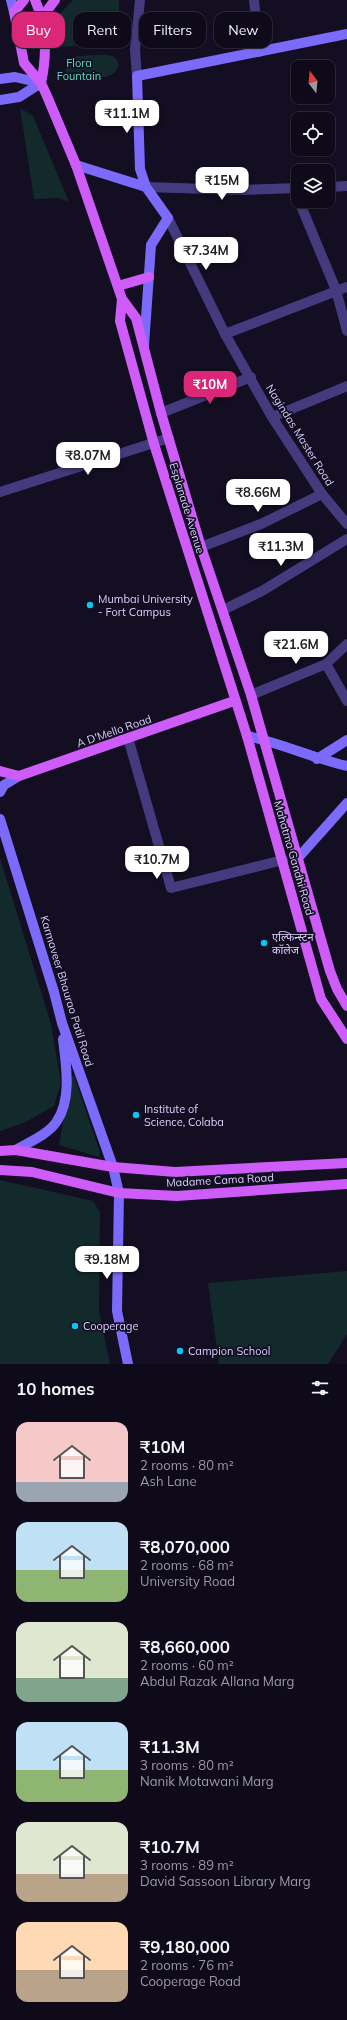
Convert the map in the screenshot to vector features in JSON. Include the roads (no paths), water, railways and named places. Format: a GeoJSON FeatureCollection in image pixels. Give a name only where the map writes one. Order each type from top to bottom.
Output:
{"type":"FeatureCollection","features":[{"type":"Feature","properties":{"kind":"main road"},"geometry":{"type":"LineString","coordinates":[[12,7],[24,0]]}},
{"type":"Feature","properties":{"kind":"main road"},"geometry":{"type":"LineString","coordinates":[[35,0],[41,12]]}},
{"type":"Feature","properties":{"kind":"main road"},"geometry":{"type":"LineString","coordinates":[[46,12],[55,0]]}},
{"type":"Feature","properties":{"kind":"main road"},"geometry":{"type":"LineString","coordinates":[[21,48],[24,63],[41,83],[76,165],[122,299],[136,318],[161,413],[201,547],[251,695],[330,971],[337,989],[347,1006]]}},
{"type":"Feature","properties":{"kind":"main road"},"geometry":{"type":"LineString","coordinates":[[41,83],[46,61],[45,48]]}},
{"type":"Feature","properties":{"kind":"main road"},"geometry":{"type":"LineString","coordinates":[[118,286],[149,276]]}},
{"type":"Feature","properties":{"kind":"main road","name":"Esplanade Avenue"},"geometry":{"type":"LineString","coordinates":[[122,299],[120,321],[139,391],[234,701]]}},
{"type":"Feature","properties":{"kind":"main road"},"geometry":{"type":"LineString","coordinates":[[139,391],[155,387]]}},
{"type":"Feature","properties":{"kind":"main road"},"geometry":{"type":"LineString","coordinates":[[234,701],[247,683]]}},
{"type":"Feature","properties":{"kind":"main road","name":"Mahatma Gandhi Road"},"geometry":{"type":"LineString","coordinates":[[234,701],[242,722],[283,860],[321,999],[347,1039]]}},
{"type":"Feature","properties":{"kind":"main road","name":"A D'Mello Road"},"geometry":{"type":"LineString","coordinates":[[19,776],[234,701]]}},
{"type":"Feature","properties":{"kind":"main road"},"geometry":{"type":"LineString","coordinates":[[242,722],[257,715]]}},
{"type":"Feature","properties":{"kind":"main road"},"geometry":{"type":"LineString","coordinates":[[0,771],[19,776]]}},
{"type":"Feature","properties":{"kind":"main road","name":"Madame Cama Road"},"geometry":{"type":"LineString","coordinates":[[0,1152],[16,1150],[113,1167],[175,1172],[347,1163]]}},
{"type":"Feature","properties":{"kind":"main road","name":"Madame Cama Road"},"geometry":{"type":"LineString","coordinates":[[0,1170],[32,1172],[119,1193],[177,1196],[347,1184]]}},
{"type":"Feature","properties":{"kind":"street"},"geometry":{"type":"LineString","coordinates":[[140,0],[135,50],[139,157],[146,186],[168,218],[151,245],[144,348]]}},
{"type":"Feature","properties":{"kind":"street"},"geometry":{"type":"LineString","coordinates":[[254,0],[259,52]]}},
{"type":"Feature","properties":{"kind":"street"},"geometry":{"type":"LineString","coordinates":[[137,76],[347,34]]}},
{"type":"Feature","properties":{"kind":"street"},"geometry":{"type":"LineString","coordinates":[[0,79],[15,77],[41,83]]}},
{"type":"Feature","properties":{"kind":"street"},"geometry":{"type":"LineString","coordinates":[[0,100],[19,97],[41,83]]}},
{"type":"Feature","properties":{"kind":"street"},"geometry":{"type":"LineString","coordinates":[[76,165],[146,186],[239,190],[291,188]]}},
{"type":"Feature","properties":{"kind":"street"},"geometry":{"type":"LineString","coordinates":[[335,187],[347,186]]}},
{"type":"Feature","properties":{"kind":"street"},"geometry":{"type":"LineString","coordinates":[[301,208],[336,290],[347,331]]}},
{"type":"Feature","properties":{"kind":"street","name":"Nagindas Master Road"},"geometry":{"type":"LineString","coordinates":[[168,218],[225,334],[251,377],[272,417],[322,494],[347,524]]}},
{"type":"Feature","properties":{"kind":"street"},"geometry":{"type":"LineString","coordinates":[[225,334],[347,287]]}},
{"type":"Feature","properties":{"kind":"street"},"geometry":{"type":"LineString","coordinates":[[161,413],[251,377]]}},
{"type":"Feature","properties":{"kind":"street"},"geometry":{"type":"LineString","coordinates":[[272,417],[347,386]]}},
{"type":"Feature","properties":{"kind":"street"},"geometry":{"type":"LineString","coordinates":[[0,492],[169,438]]}},
{"type":"Feature","properties":{"kind":"street"},"geometry":{"type":"LineString","coordinates":[[201,547],[261,524],[322,494]]}},
{"type":"Feature","properties":{"kind":"street"},"geometry":{"type":"LineString","coordinates":[[223,610],[268,587],[347,539]]}},
{"type":"Feature","properties":{"kind":"street"},"geometry":{"type":"LineString","coordinates":[[251,695],[326,664],[347,644]]}},
{"type":"Feature","properties":{"kind":"street"},"geometry":{"type":"LineString","coordinates":[[326,664],[347,701]]}},
{"type":"Feature","properties":{"kind":"street"},"geometry":{"type":"LineString","coordinates":[[246,736],[264,740],[317,759],[347,766]]}},
{"type":"Feature","properties":{"kind":"street"},"geometry":{"type":"LineString","coordinates":[[128,738],[171,888],[283,860]]}},
{"type":"Feature","properties":{"kind":"street"},"geometry":{"type":"LineString","coordinates":[[317,759],[347,740]]}},
{"type":"Feature","properties":{"kind":"street"},"geometry":{"type":"LineString","coordinates":[[0,792],[4,785],[19,776]]}},
{"type":"Feature","properties":{"kind":"street"},"geometry":{"type":"LineString","coordinates":[[298,858],[347,803]]}},
{"type":"Feature","properties":{"kind":"street","name":"Karmaveer Bhaurao Patil Road"},"geometry":{"type":"LineString","coordinates":[[0,819],[54,992],[62,1023],[113,1167],[119,1193],[117,1311],[128,1364]]}},
{"type":"Feature","properties":{"kind":"street"},"geometry":{"type":"LineString","coordinates":[[16,1150],[48,1130],[57,1122],[66,1098],[66,1069],[62,1023]]}},
{"type":"Feature","properties":{"kind":"place","name":"Mumbai University - Fort Campus"},"geometry":{"type":"Point","coordinates":[90,605]}},
{"type":"Feature","properties":{"kind":"place","name":"एल्फिन्स्टन कॉलेज"},"geometry":{"type":"Point","coordinates":[264,943]}},
{"type":"Feature","properties":{"kind":"place","name":"Institute of Science, Colaba"},"geometry":{"type":"Point","coordinates":[136,1115]}},
{"type":"Feature","properties":{"kind":"place","name":"Cooperage"},"geometry":{"type":"Point","coordinates":[75,1326]}},
{"type":"Feature","properties":{"kind":"place","name":"Campion School"},"geometry":{"type":"Point","coordinates":[180,1351]}},
{"type":"Feature","properties":{"kind":"park label","name":"Flora Fountain"},"geometry":{"type":"Point","coordinates":[79,69]}}]}
